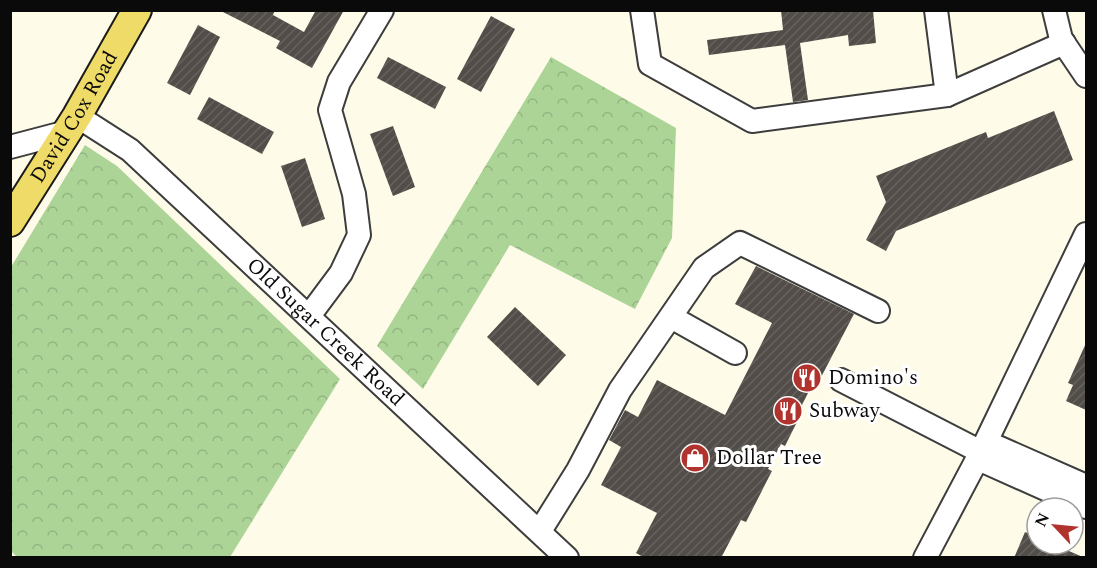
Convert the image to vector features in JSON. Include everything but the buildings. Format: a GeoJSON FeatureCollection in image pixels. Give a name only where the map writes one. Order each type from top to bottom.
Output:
{"type":"FeatureCollection","features":[{"type":"Feature","properties":{"kind":"main road","name":"David Cox Road"},"geometry":{"type":"LineString","coordinates":[[10,222],[72,124],[137,10]]}},
{"type":"Feature","properties":{"kind":"street"},"geometry":{"type":"LineString","coordinates":[[309,316],[341,273],[359,235],[354,194],[330,110],[339,82],[382,10]]}},
{"type":"Feature","properties":{"kind":"street"},"geometry":{"type":"LineString","coordinates":[[642,10],[650,64],[752,121],[947,95],[1064,43]]}},
{"type":"Feature","properties":{"kind":"street"},"geometry":{"type":"LineString","coordinates":[[936,10],[947,95]]}},
{"type":"Feature","properties":{"kind":"street"},"geometry":{"type":"LineString","coordinates":[[1054,10],[1064,43],[1086,76]]}},
{"type":"Feature","properties":{"kind":"street"},"geometry":{"type":"LineString","coordinates":[[10,147],[72,124]]}},
{"type":"Feature","properties":{"kind":"street","name":"Old Sugar Creek Road"},"geometry":{"type":"LineString","coordinates":[[72,124],[130,150],[567,558]]}},
{"type":"Feature","properties":{"kind":"street"},"geometry":{"type":"LineString","coordinates":[[925,558],[981,452],[1086,234]]}},
{"type":"Feature","properties":{"kind":"street"},"geometry":{"type":"LineString","coordinates":[[540,531],[578,470],[620,390],[704,268],[740,243],[878,311]]}},
{"type":"Feature","properties":{"kind":"street"},"geometry":{"type":"LineString","coordinates":[[671,317],[735,352]]}},
{"type":"Feature","properties":{"kind":"street"},"geometry":{"type":"LineString","coordinates":[[841,380],[981,452],[986,462],[1086,507]]}},
{"type":"Feature","properties":{"kind":"street"},"geometry":{"type":"LineString","coordinates":[[981,452],[993,446],[1086,486]]}},
{"type":"Feature","properties":{"kind":"green space"},"geometry":{"type":"Polygon","coordinates":[[[551,57],[676,128],[672,238],[635,309],[510,245],[423,389],[377,346],[551,57]]]}},
{"type":"Feature","properties":{"kind":"green space"},"geometry":{"type":"Polygon","coordinates":[[[85,145],[117,166],[340,379],[230,557],[18,558],[11,551],[11,267],[85,145]]]}},
{"type":"Feature","properties":{"kind":"place","name":"Domino's"},"geometry":{"type":"Point","coordinates":[807,378]}},
{"type":"Feature","properties":{"kind":"place","name":"Subway"},"geometry":{"type":"Point","coordinates":[788,411]}},
{"type":"Feature","properties":{"kind":"place","name":"Dollar Tree"},"geometry":{"type":"Point","coordinates":[695,458]}}]}
